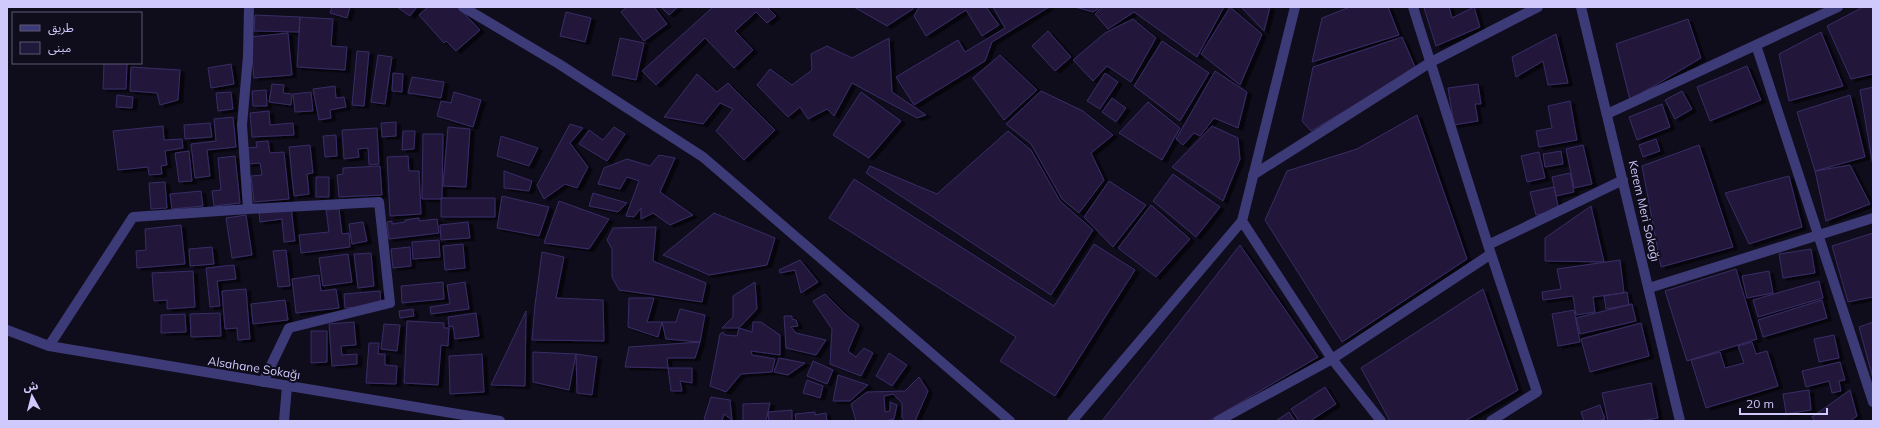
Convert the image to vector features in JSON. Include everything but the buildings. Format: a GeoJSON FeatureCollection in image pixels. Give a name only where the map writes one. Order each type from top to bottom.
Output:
{"type":"FeatureCollection","features":[{"type":"Feature","properties":{"kind":"street"},"geometry":{"type":"LineString","coordinates":[[248,209],[242,125],[248,56],[249,7]]}},
{"type":"Feature","properties":{"kind":"street"},"geometry":{"type":"LineString","coordinates":[[464,7],[559,64],[704,157],[1010,421]]}},
{"type":"Feature","properties":{"kind":"street"},"geometry":{"type":"LineString","coordinates":[[1072,421],[1242,221],[1295,7]]}},
{"type":"Feature","properties":{"kind":"street"},"geometry":{"type":"LineString","coordinates":[[1413,7],[1489,249],[1537,392],[1491,421]]}},
{"type":"Feature","properties":{"kind":"street"},"geometry":{"type":"LineString","coordinates":[[1253,175],[1430,62],[1538,7]]}},
{"type":"Feature","properties":{"kind":"street","name":"Kerem Meri Sokağı"},"geometry":{"type":"LineString","coordinates":[[1581,7],[1680,421]]}},
{"type":"Feature","properties":{"kind":"street"},"geometry":{"type":"LineString","coordinates":[[1607,114],[1838,7]]}},
{"type":"Feature","properties":{"kind":"street"},"geometry":{"type":"LineString","coordinates":[[1756,45],[1873,402]]}},
{"type":"Feature","properties":{"kind":"street"},"geometry":{"type":"LineString","coordinates":[[1218,421],[1332,359],[1489,249],[1623,180]]}},
{"type":"Feature","properties":{"kind":"street"},"geometry":{"type":"LineString","coordinates":[[49,346],[133,217],[379,202],[390,303],[289,328],[263,382]]}},
{"type":"Feature","properties":{"kind":"street"},"geometry":{"type":"LineString","coordinates":[[1649,288],[1873,218]]}},
{"type":"Feature","properties":{"kind":"street"},"geometry":{"type":"LineString","coordinates":[[1242,221],[1332,359],[1381,421]]}},
{"type":"Feature","properties":{"kind":"street","name":"Alsahane Sokağı"},"geometry":{"type":"LineString","coordinates":[[7,330],[49,346],[500,421]]}},
{"type":"Feature","properties":{"kind":"street"},"geometry":{"type":"LineString","coordinates":[[284,421],[287,386]]}}]}
